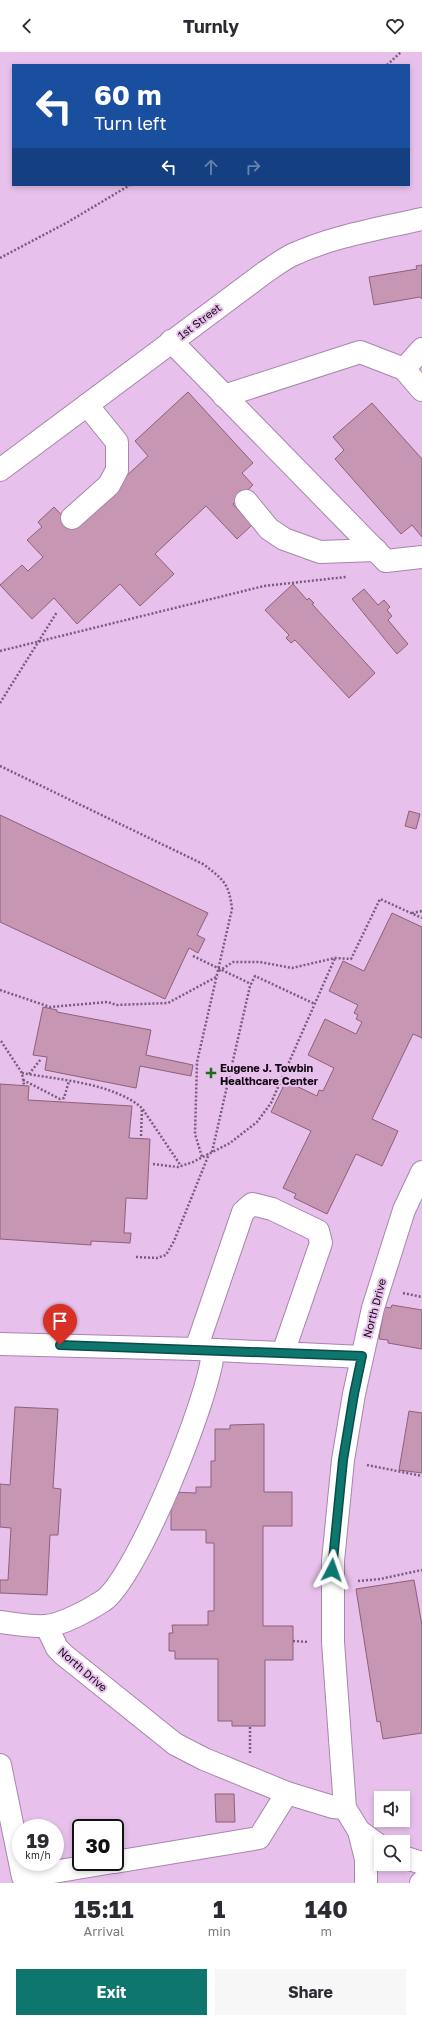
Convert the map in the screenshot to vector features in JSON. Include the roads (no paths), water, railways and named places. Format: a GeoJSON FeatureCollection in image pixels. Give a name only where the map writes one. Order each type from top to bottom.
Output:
{"type":"FeatureCollection","features":[{"type":"Feature","properties":{"kind":"street","name":"1st Street"},"geometry":{"type":"LineString","coordinates":[[0,470],[264,273],[291,255],[318,244],[353,234],[422,219]]}},
{"type":"Feature","properties":{"kind":"street"},"geometry":{"type":"LineString","coordinates":[[171,342],[386,561],[422,557]]}},
{"type":"Feature","properties":{"kind":"street"},"geometry":{"type":"LineString","coordinates":[[404,369],[422,349]]}},
{"type":"Feature","properties":{"kind":"street"},"geometry":{"type":"LineString","coordinates":[[224,396],[360,352],[404,369],[422,390]]}},
{"type":"Feature","properties":{"kind":"street"},"geometry":{"type":"LineString","coordinates":[[72,518],[109,486],[118,470],[117,442],[87,405]]}},
{"type":"Feature","properties":{"kind":"street"},"geometry":{"type":"LineString","coordinates":[[246,501],[269,529],[284,540],[320,552],[376,550]]}},
{"type":"Feature","properties":{"kind":"street","name":"North Drive"},"geometry":{"type":"LineString","coordinates":[[366,1883],[366,1859],[359,1831],[345,1808],[333,1642],[332,1580],[343,1460],[362,1356],[373,1308],[404,1210],[422,1172]]}},
{"type":"Feature","properties":{"kind":"street"},"geometry":{"type":"LineString","coordinates":[[0,1622],[47,1626],[61,1623],[104,1600],[114,1590],[136,1554],[173,1477],[201,1403],[212,1364],[204,1349],[243,1212],[252,1204],[272,1209],[318,1231],[321,1243],[283,1353]]}},
{"type":"Feature","properties":{"kind":"street"},"geometry":{"type":"LineString","coordinates":[[0,1344],[204,1349],[362,1356]]}},
{"type":"Feature","properties":{"kind":"street","name":"North Drive"},"geometry":{"type":"LineString","coordinates":[[47,1626],[57,1648],[64,1655],[175,1744],[204,1759],[286,1793],[345,1808]]}},
{"type":"Feature","properties":{"kind":"street"},"geometry":{"type":"LineString","coordinates":[[0,1766],[23,1877],[72,1869]]}},
{"type":"Feature","properties":{"kind":"street"},"geometry":{"type":"LineString","coordinates":[[124,1860],[259,1838],[286,1793]]}},
{"type":"Feature","properties":{"kind":"street"},"geometry":{"type":"LineString","coordinates":[[359,1831],[374,1842]]}},
{"type":"Feature","properties":{"kind":"street"},"geometry":{"type":"LineString","coordinates":[[410,1859],[422,1863]]}},
{"type":"Feature","properties":{"kind":"place","name":"Eugene J. Towbin Healthcare Center"},"geometry":{"type":"Point","coordinates":[211,1073]}}]}
